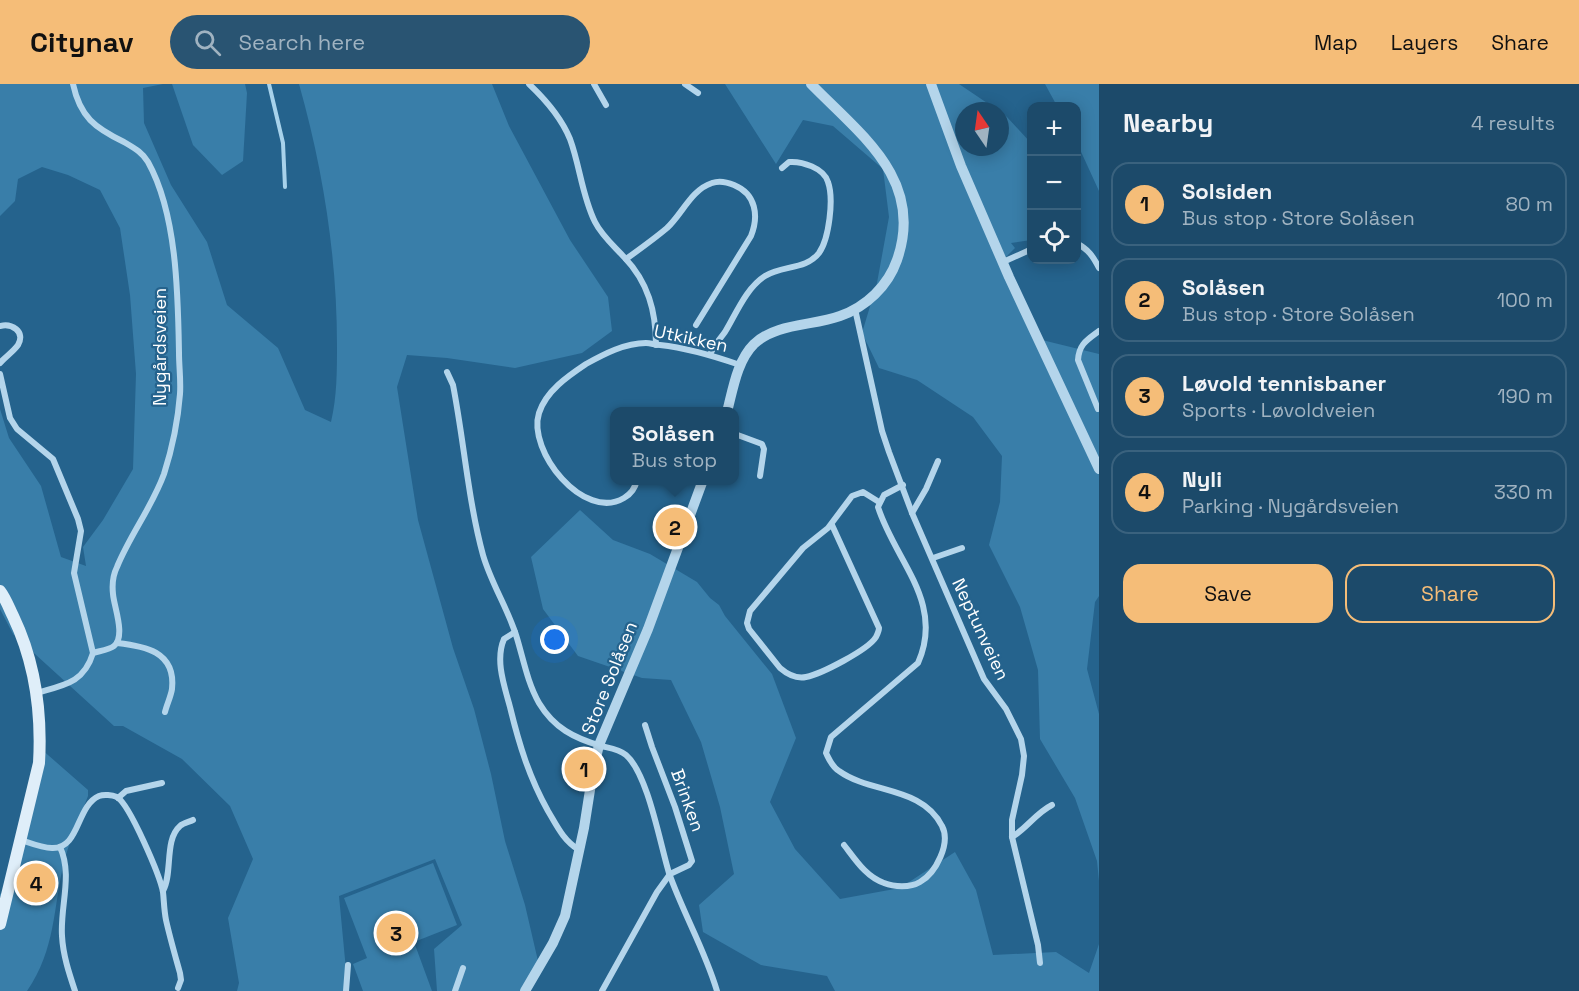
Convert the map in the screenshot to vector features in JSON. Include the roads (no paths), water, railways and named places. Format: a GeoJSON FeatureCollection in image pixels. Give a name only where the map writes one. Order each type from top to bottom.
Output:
{"type":"FeatureCollection","features":[{"type":"Feature","properties":{"kind":"main road"},"geometry":{"type":"LineString","coordinates":[[0,591],[23,636],[31,660],[36,693],[39,763],[0,924]]}},
{"type":"Feature","properties":{"kind":"street","name":"Nygårdsveien"},"geometry":{"type":"LineString","coordinates":[[73,84],[79,106],[88,119],[105,133],[139,150],[148,163],[160,191],[168,223],[179,293],[180,392],[178,410],[164,474],[149,508],[115,570],[112,591],[120,629],[117,643]]}},
{"type":"Feature","properties":{"kind":"street"},"geometry":{"type":"LineString","coordinates":[[529,84],[548,102],[563,124],[596,223],[644,283],[653,308],[656,345]]}},
{"type":"Feature","properties":{"kind":"street"},"geometry":{"type":"LineString","coordinates":[[594,84],[606,105]]}},
{"type":"Feature","properties":{"kind":"street"},"geometry":{"type":"LineString","coordinates":[[685,84],[698,93]]}},
{"type":"Feature","properties":{"kind":"street"},"geometry":{"type":"LineString","coordinates":[[728,407],[740,365],[754,344],[772,333],[840,316],[855,309],[884,285],[894,269],[902,244],[903,207],[898,185],[882,157],[812,84]]}},
{"type":"Feature","properties":{"kind":"street"},"geometry":{"type":"LineString","coordinates":[[931,84],[961,166],[1099,469]]}},
{"type":"Feature","properties":{"kind":"street"},"geometry":{"type":"LineString","coordinates":[[710,355],[750,291],[763,277],[808,263],[823,246],[828,229],[830,194],[828,181],[817,169],[802,164],[789,162],[782,168]]}},
{"type":"Feature","properties":{"kind":"street"},"geometry":{"type":"LineString","coordinates":[[626,259],[666,229],[682,213],[699,189],[720,181],[741,188],[750,197],[755,209],[756,225],[696,325]]}},
{"type":"Feature","properties":{"kind":"street"},"geometry":{"type":"LineString","coordinates":[[1081,245],[1094,256],[1099,268]]}},
{"type":"Feature","properties":{"kind":"street"},"geometry":{"type":"LineString","coordinates":[[1003,262],[1027,251]]}},
{"type":"Feature","properties":{"kind":"street","name":"Neptunveien"},"geometry":{"type":"LineString","coordinates":[[855,309],[882,431],[912,513],[984,679],[1006,709],[1021,739],[1024,756],[1012,820],[1012,837],[1040,963]]}},
{"type":"Feature","properties":{"kind":"street"},"geometry":{"type":"LineString","coordinates":[[0,326],[8,324],[15,327],[20,340],[0,363]]}},
{"type":"Feature","properties":{"kind":"street"},"geometry":{"type":"LineString","coordinates":[[1098,410],[1078,360],[1078,352],[1082,344],[1099,332]]}},
{"type":"Feature","properties":{"kind":"street","name":"Utkikken"},"geometry":{"type":"LineString","coordinates":[[636,485],[630,494],[618,501],[596,500],[563,480],[551,466],[540,441],[538,420],[546,398],[581,368],[602,355],[625,346],[647,343],[710,355],[740,365]]}},
{"type":"Feature","properties":{"kind":"street","name":"Brinken"},"geometry":{"type":"LineString","coordinates":[[447,372],[452,379],[477,530],[484,557],[515,632],[532,689],[540,705],[565,732],[581,740],[619,750],[627,755],[633,764],[647,793],[670,874],[712,973],[717,991]]}},
{"type":"Feature","properties":{"kind":"street"},"geometry":{"type":"LineString","coordinates":[[0,374],[10,418],[17,429],[53,459],[81,531],[74,573],[93,653],[90,664],[82,675],[68,684],[36,693]]}},
{"type":"Feature","properties":{"kind":"street"},"geometry":{"type":"LineString","coordinates":[[739,435],[762,444],[764,449],[760,476]]}},
{"type":"Feature","properties":{"kind":"street"},"geometry":{"type":"LineString","coordinates":[[912,513],[938,461]]}},
{"type":"Feature","properties":{"kind":"street","name":"Store Solåsen"},"geometry":{"type":"LineString","coordinates":[[525,991],[553,943],[565,916],[599,745],[648,628],[701,485]]}},
{"type":"Feature","properties":{"kind":"street"},"geometry":{"type":"LineString","coordinates":[[844,845],[862,868],[877,880],[899,886],[914,884],[928,876],[941,856],[945,844],[941,824],[927,808],[906,795],[873,788],[838,771],[826,753],[831,736],[918,663],[924,648],[927,632],[925,610],[919,591],[878,507],[884,495],[903,485]]}},
{"type":"Feature","properties":{"kind":"street"},"geometry":{"type":"LineString","coordinates":[[832,525],[879,628],[877,636],[863,648],[823,670],[797,677],[786,673],[776,664],[749,629],[750,611],[803,548],[832,525],[852,496],[859,492],[867,493],[879,501]]}},
{"type":"Feature","properties":{"kind":"street"},"geometry":{"type":"LineString","coordinates":[[933,558],[962,548]]}},
{"type":"Feature","properties":{"kind":"street"},"geometry":{"type":"LineString","coordinates":[[515,632],[504,639],[500,660],[518,742],[532,780],[560,833],[569,844],[579,850]]}},
{"type":"Feature","properties":{"kind":"street"},"geometry":{"type":"LineString","coordinates":[[93,653],[113,647],[117,643],[149,647],[163,658],[169,668],[172,688],[165,712]]}},
{"type":"Feature","properties":{"kind":"street","name":"Brinken"},"geometry":{"type":"LineString","coordinates":[[602,991],[657,892],[670,874],[689,865],[692,857],[645,724]]}},
{"type":"Feature","properties":{"kind":"street"},"geometry":{"type":"LineString","coordinates":[[118,798],[126,791],[162,783]]}},
{"type":"Feature","properties":{"kind":"street"},"geometry":{"type":"LineString","coordinates":[[20,840],[51,848],[60,847],[67,844],[92,801],[100,795],[118,798],[137,826],[163,891],[165,917],[180,973],[181,980],[178,988]]}},
{"type":"Feature","properties":{"kind":"street"},"geometry":{"type":"LineString","coordinates":[[1012,837],[1027,827],[1041,811],[1052,805]]}},
{"type":"Feature","properties":{"kind":"street"},"geometry":{"type":"LineString","coordinates":[[163,891],[167,883],[174,835],[180,826],[193,820]]}},
{"type":"Feature","properties":{"kind":"street"},"geometry":{"type":"LineString","coordinates":[[60,847],[66,866],[62,935],[64,955],[75,991]]}},
{"type":"Feature","properties":{"kind":"street"},"geometry":{"type":"LineString","coordinates":[[346,991],[348,965]]}},
{"type":"Feature","properties":{"kind":"street"},"geometry":{"type":"LineString","coordinates":[[456,991],[463,968]]}},
{"type":"Feature","properties":{"kind":"waterway"},"geometry":{"type":"LineString","coordinates":[[269,84],[283,143],[285,187]]}},
{"type":"Feature","properties":{"kind":"place","name":"Solåsen"},"geometry":{"type":"Point","coordinates":[675,527]}},
{"type":"Feature","properties":{"kind":"place","name":"Solsiden"},"geometry":{"type":"Point","coordinates":[584,769]}},
{"type":"Feature","properties":{"kind":"place","name":"Nyli"},"geometry":{"type":"Point","coordinates":[36,883]}},
{"type":"Feature","properties":{"kind":"place","name":"Løvold tennisbaner"},"geometry":{"type":"Point","coordinates":[396,933]}}]}
